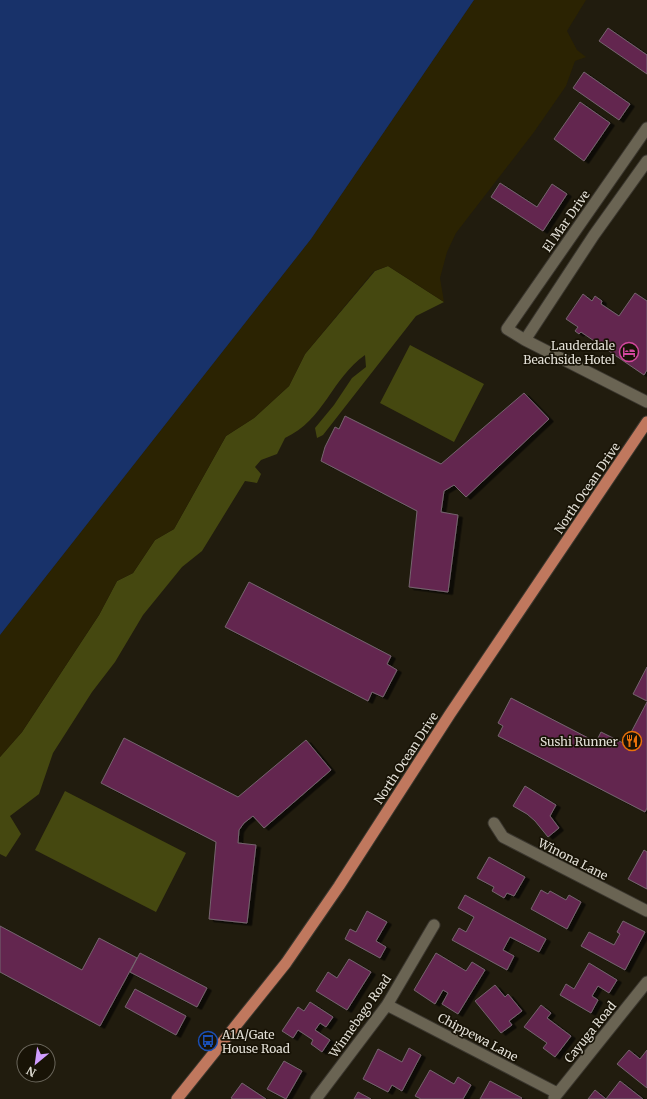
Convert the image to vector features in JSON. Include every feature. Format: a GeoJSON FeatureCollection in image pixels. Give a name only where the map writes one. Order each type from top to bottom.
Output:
{"type":"FeatureCollection","features":[{"type":"Feature","properties":{"kind":"main road","name":"North Ocean Drive"},"geometry":{"type":"LineString","coordinates":[[177,1099],[286,963],[339,886],[450,714],[647,422]]}},
{"type":"Feature","properties":{"kind":"street","name":"El Mar Drive"},"geometry":{"type":"LineString","coordinates":[[525,340],[507,330],[643,141],[647,128]]}},
{"type":"Feature","properties":{"kind":"street"},"geometry":{"type":"LineString","coordinates":[[647,161],[594,235],[525,340],[647,402]]}},
{"type":"Feature","properties":{"kind":"street","name":"Winona Lane"},"geometry":{"type":"LineString","coordinates":[[494,823],[503,837],[647,911]]}},
{"type":"Feature","properties":{"kind":"street","name":"Winnebago Road"},"geometry":{"type":"LineString","coordinates":[[316,1099],[387,1004],[434,925]]}},
{"type":"Feature","properties":{"kind":"street","name":"Cayuga Road"},"geometry":{"type":"LineString","coordinates":[[555,1096],[647,982]]}},
{"type":"Feature","properties":{"kind":"street","name":"Chippewa Lane"},"geometry":{"type":"LineString","coordinates":[[387,1004],[555,1096]]}},
{"type":"Feature","properties":{"kind":"shaded area"},"geometry":{"type":"Polygon","coordinates":[[[388,266],[444,302],[416,316],[323,435],[317,438],[315,428],[334,405],[352,378],[366,367],[365,355],[344,375],[319,410],[309,421],[285,438],[277,454],[261,460],[255,467],[261,474],[257,483],[245,481],[202,551],[182,567],[143,615],[115,662],[92,692],[53,753],[39,794],[10,816],[21,834],[6,857],[0,854],[0,757],[22,732],[99,615],[117,581],[133,573],[155,540],[174,529],[226,436],[254,418],[289,386],[305,354],[375,271],[388,266]]]}},
{"type":"Feature","properties":{"kind":"shaded area"},"geometry":{"type":"Polygon","coordinates":[[[410,345],[484,384],[454,442],[380,403],[410,345]]]}},
{"type":"Feature","properties":{"kind":"shaded area"},"geometry":{"type":"Polygon","coordinates":[[[65,791],[186,853],[156,912],[35,850],[65,791]]]}},
{"type":"Feature","properties":{"kind":"sand"},"geometry":{"type":"Polygon","coordinates":[[[474,0],[586,0],[567,31],[577,50],[586,57],[575,61],[566,86],[534,132],[456,233],[447,252],[440,278],[444,302],[388,266],[374,271],[305,354],[289,386],[254,418],[226,436],[174,529],[155,540],[133,573],[117,581],[99,615],[22,732],[0,757],[0,635],[311,239],[474,0]]]}},
{"type":"Feature","properties":{"kind":"water"},"geometry":{"type":"Polygon","coordinates":[[[0,0],[474,0],[311,239],[0,635],[0,0]]]}},
{"type":"Feature","properties":{"kind":"building"},"geometry":{"type":"Polygon","coordinates":[[[608,28],[647,55],[647,74],[599,41],[608,28]]]}},
{"type":"Feature","properties":{"kind":"building"},"geometry":{"type":"Polygon","coordinates":[[[584,72],[630,104],[619,120],[573,88],[584,72]]]}},
{"type":"Feature","properties":{"kind":"building"},"geometry":{"type":"Polygon","coordinates":[[[580,102],[610,123],[584,161],[554,139],[580,102]]]}},
{"type":"Feature","properties":{"kind":"building"},"geometry":{"type":"Polygon","coordinates":[[[500,183],[537,207],[552,184],[567,194],[543,231],[491,197],[500,183]]]}},
{"type":"Feature","properties":{"kind":"building","name":"Lauderdale Beachside Hotel"},"geometry":{"type":"Polygon","coordinates":[[[635,293],[647,301],[647,370],[644,375],[581,332],[579,334],[575,331],[578,327],[566,319],[583,294],[592,301],[595,296],[602,301],[601,304],[619,316],[635,293]]]}},
{"type":"Feature","properties":{"kind":"building"},"geometry":{"type":"Polygon","coordinates":[[[524,393],[549,419],[466,497],[454,485],[444,491],[441,512],[458,515],[448,592],[409,587],[417,511],[321,461],[325,447],[335,427],[339,429],[345,416],[441,464],[524,393]]]}},
{"type":"Feature","properties":{"kind":"building"},"geometry":{"type":"Polygon","coordinates":[[[249,582],[391,656],[387,664],[397,670],[383,697],[372,692],[368,701],[225,627],[249,582]]]}},
{"type":"Feature","properties":{"kind":"building"},"geometry":{"type":"Polygon","coordinates":[[[647,667],[647,701],[633,694],[647,667]]]}},
{"type":"Feature","properties":{"kind":"building"},"geometry":{"type":"Polygon","coordinates":[[[511,698],[596,742],[601,732],[625,744],[647,702],[647,808],[645,812],[498,736],[503,726],[498,723],[511,698]]]}},
{"type":"Feature","properties":{"kind":"building"},"geometry":{"type":"Polygon","coordinates":[[[124,738],[238,797],[306,740],[331,770],[264,828],[253,816],[244,823],[239,830],[238,843],[256,845],[247,923],[209,919],[216,842],[101,783],[124,738]]]}},
{"type":"Feature","properties":{"kind":"building"},"geometry":{"type":"Polygon","coordinates":[[[525,786],[556,805],[550,816],[559,828],[548,837],[535,821],[527,814],[513,806],[525,786]]]}},
{"type":"Feature","properties":{"kind":"building"},"geometry":{"type":"Polygon","coordinates":[[[644,850],[647,852],[647,889],[628,879],[644,850]]]}},
{"type":"Feature","properties":{"kind":"building"},"geometry":{"type":"Polygon","coordinates":[[[489,857],[525,877],[514,896],[507,893],[504,898],[492,891],[494,887],[477,878],[489,857]]]}},
{"type":"Feature","properties":{"kind":"building"},"geometry":{"type":"Polygon","coordinates":[[[541,890],[548,894],[550,891],[566,900],[569,895],[581,902],[567,929],[531,909],[541,890]]]}},
{"type":"Feature","properties":{"kind":"building"},"geometry":{"type":"Polygon","coordinates":[[[465,895],[546,939],[539,952],[510,937],[503,950],[514,956],[507,970],[452,940],[459,928],[466,932],[474,917],[458,908],[465,895]]]}},
{"type":"Feature","properties":{"kind":"building"},"geometry":{"type":"Polygon","coordinates":[[[367,911],[387,922],[376,941],[386,947],[380,958],[345,939],[350,929],[356,932],[367,911]]]}},
{"type":"Feature","properties":{"kind":"building"},"geometry":{"type":"Polygon","coordinates":[[[623,921],[645,932],[625,970],[581,946],[589,932],[614,945],[620,934],[617,932],[623,921]]]}},
{"type":"Feature","properties":{"kind":"building"},"geometry":{"type":"Polygon","coordinates":[[[0,926],[82,970],[99,938],[137,958],[100,1026],[0,972],[0,926]]]}},
{"type":"Feature","properties":{"kind":"building"},"geometry":{"type":"Polygon","coordinates":[[[140,953],[207,988],[197,1007],[130,972],[140,953]]]}},
{"type":"Feature","properties":{"kind":"building"},"geometry":{"type":"Polygon","coordinates":[[[436,953],[466,971],[472,962],[485,970],[458,1014],[442,1004],[448,993],[443,990],[435,1004],[414,990],[436,953]]]}},
{"type":"Feature","properties":{"kind":"building"},"geometry":{"type":"Polygon","coordinates":[[[349,959],[371,972],[347,1010],[316,991],[328,972],[337,978],[349,959]]]}},
{"type":"Feature","properties":{"kind":"building"},"geometry":{"type":"Polygon","coordinates":[[[589,963],[617,980],[609,993],[598,986],[592,996],[598,1000],[591,1013],[560,995],[566,984],[574,989],[589,963]]]}},
{"type":"Feature","properties":{"kind":"building"},"geometry":{"type":"Polygon","coordinates":[[[495,985],[505,997],[508,994],[522,1011],[509,1021],[512,1025],[501,1033],[475,1001],[495,985]]]}},
{"type":"Feature","properties":{"kind":"building"},"geometry":{"type":"Polygon","coordinates":[[[135,989],[186,1016],[176,1035],[125,1007],[135,989]]]}},
{"type":"Feature","properties":{"kind":"building"},"geometry":{"type":"Polygon","coordinates":[[[310,1002],[333,1017],[326,1027],[320,1023],[315,1030],[330,1040],[322,1052],[311,1044],[313,1040],[298,1030],[293,1038],[282,1031],[298,1007],[304,1011],[310,1002]]]}},
{"type":"Feature","properties":{"kind":"building"},"geometry":{"type":"Polygon","coordinates":[[[541,1005],[551,1013],[547,1018],[571,1036],[555,1057],[543,1048],[547,1043],[524,1027],[541,1005]]]}},
{"type":"Feature","properties":{"kind":"building"},"geometry":{"type":"Polygon","coordinates":[[[409,1048],[421,1055],[402,1091],[392,1085],[388,1092],[363,1079],[378,1049],[402,1062],[409,1048]]]}},
{"type":"Feature","properties":{"kind":"building"},"geometry":{"type":"Polygon","coordinates":[[[629,1050],[640,1059],[647,1050],[647,1088],[617,1064],[629,1050]]]}},
{"type":"Feature","properties":{"kind":"building"},"geometry":{"type":"Polygon","coordinates":[[[284,1061],[302,1071],[286,1099],[267,1089],[284,1061]]]}},
{"type":"Feature","properties":{"kind":"building"},"geometry":{"type":"Polygon","coordinates":[[[430,1070],[454,1084],[458,1077],[471,1085],[463,1099],[421,1099],[415,1096],[430,1070]]]}},
{"type":"Feature","properties":{"kind":"building"},"geometry":{"type":"Polygon","coordinates":[[[490,1081],[522,1098],[480,1099],[490,1081]]]}},
{"type":"Feature","properties":{"kind":"building"},"geometry":{"type":"Polygon","coordinates":[[[620,1081],[643,1099],[606,1099],[620,1081]]]}},
{"type":"Feature","properties":{"kind":"building"},"geometry":{"type":"Polygon","coordinates":[[[242,1083],[266,1099],[231,1098],[242,1083]]]}},
{"type":"Feature","properties":{"kind":"building"},"geometry":{"type":"Polygon","coordinates":[[[595,1090],[606,1099],[588,1099],[595,1090]]]}},
{"type":"Feature","properties":{"kind":"building"},"geometry":{"type":"Polygon","coordinates":[[[358,1092],[371,1099],[354,1099],[358,1092]]]}},
{"type":"Feature","properties":{"kind":"place","name":"Lauderdale Beachside Hotel"},"geometry":{"type":"Point","coordinates":[629,352]}},
{"type":"Feature","properties":{"kind":"place","name":"Sushi Runner"},"geometry":{"type":"Point","coordinates":[632,741]}},
{"type":"Feature","properties":{"kind":"place","name":"A1A/Gate House Road"},"geometry":{"type":"Point","coordinates":[208,1041]}}]}
